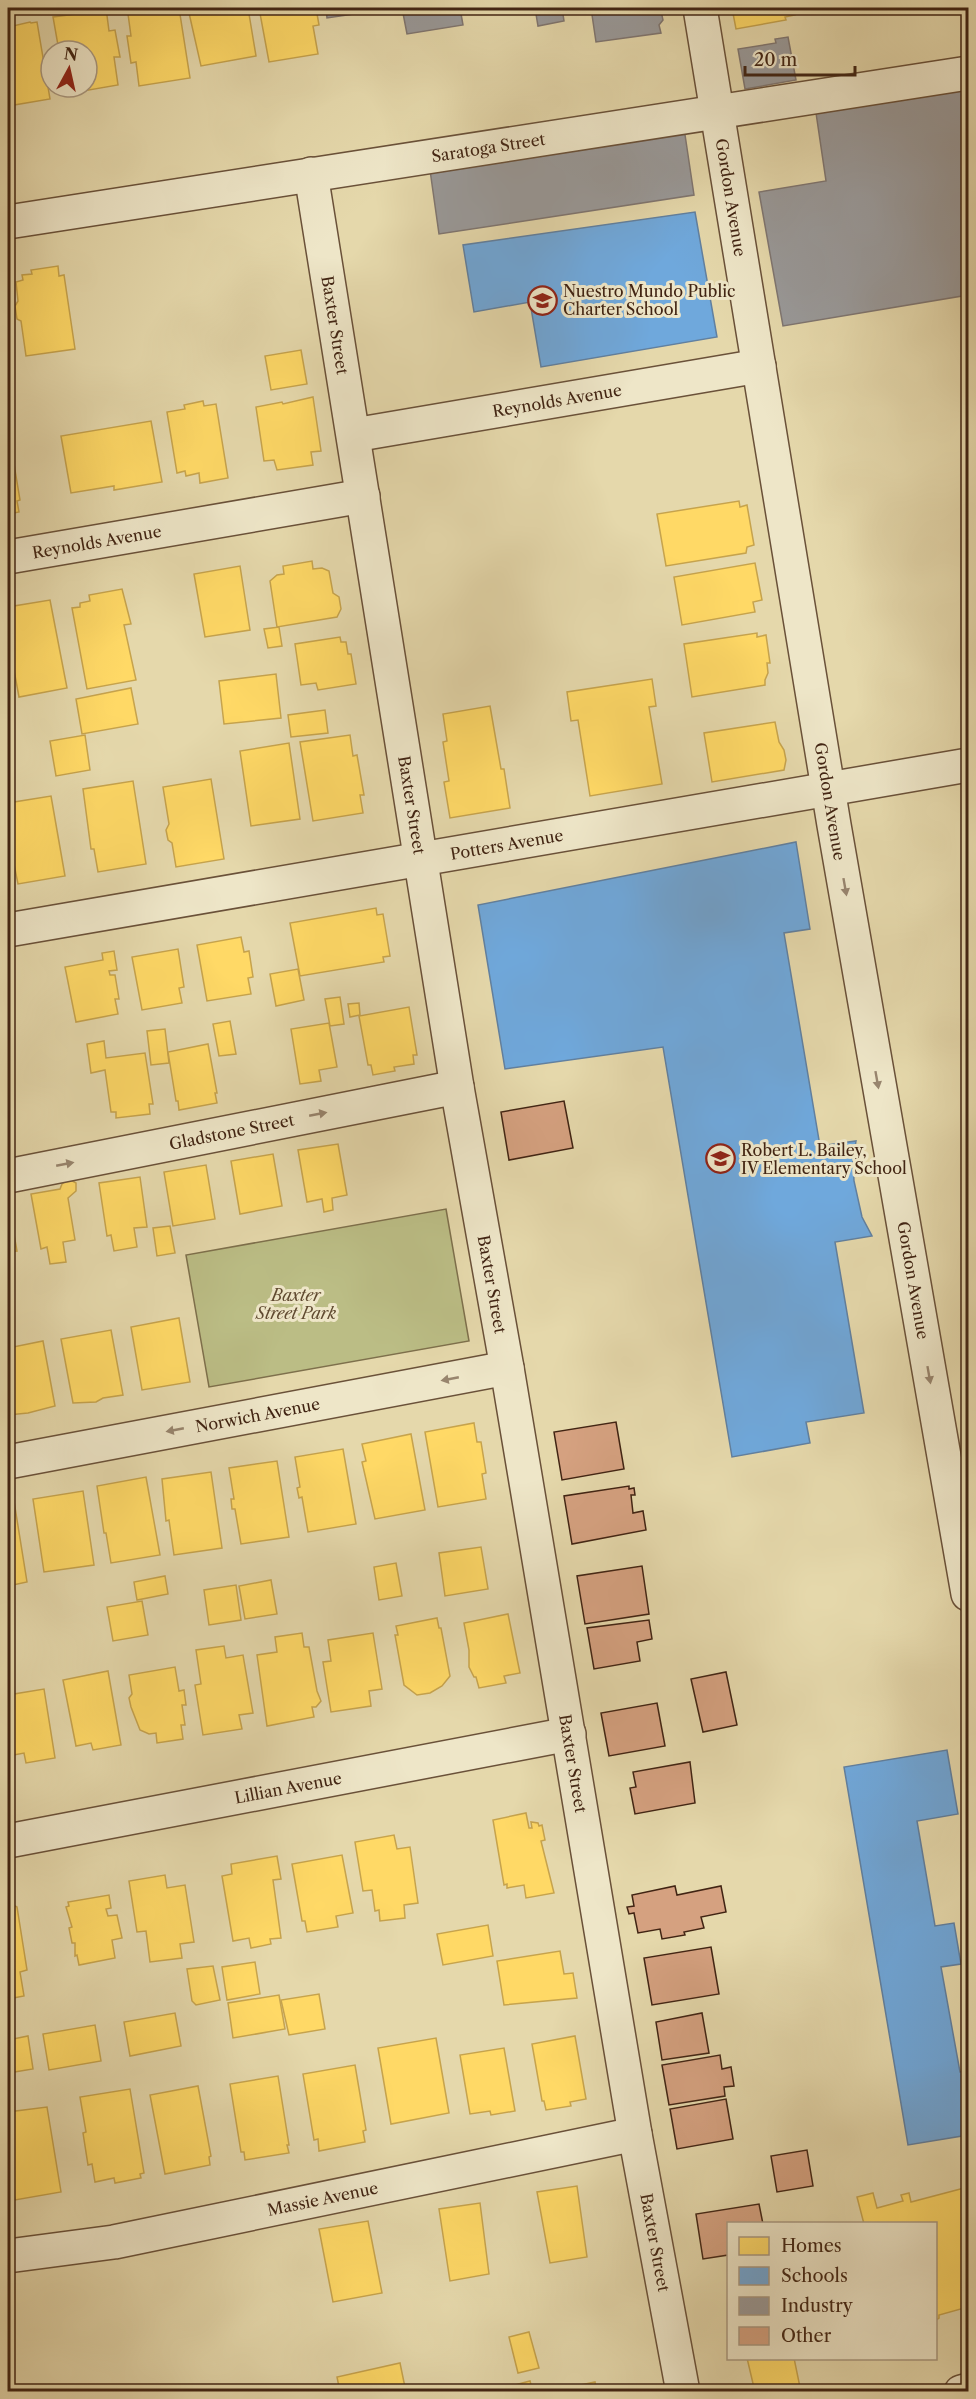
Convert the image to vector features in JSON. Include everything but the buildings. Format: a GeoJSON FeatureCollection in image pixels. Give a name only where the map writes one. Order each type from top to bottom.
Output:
{"type":"FeatureCollection","features":[{"type":"Feature","properties":{"kind":"street","name":"Gordon Avenue"},"geometry":{"type":"LineString","coordinates":[[700,8],[828,788],[969,1594]]}},
{"type":"Feature","properties":{"kind":"street","name":"Saratoga Street"},"geometry":{"type":"LineString","coordinates":[[8,222],[969,73]]}},
{"type":"Feature","properties":{"kind":"street","name":"Baxter Street"},"geometry":{"type":"LineString","coordinates":[[311,174],[457,1087],[507,1368],[635,2134],[683,2391]]}},
{"type":"Feature","properties":{"kind":"street","name":"Reynolds Avenue"},"geometry":{"type":"LineString","coordinates":[[354,435],[759,366]]}},
{"type":"Feature","properties":{"kind":"street","name":"Reynolds Avenue"},"geometry":{"type":"LineString","coordinates":[[8,556],[363,496]]}},
{"type":"Feature","properties":{"kind":"street","name":"Potters Avenue"},"geometry":{"type":"LineString","coordinates":[[8,930],[969,765]]}},
{"type":"Feature","properties":{"kind":"street","name":"Gladstone Street"},"geometry":{"type":"LineString","coordinates":[[8,1176],[457,1087]]}},
{"type":"Feature","properties":{"kind":"street","name":"Norwich Avenue"},"geometry":{"type":"LineString","coordinates":[[8,1462],[507,1368]]}},
{"type":"Feature","properties":{"kind":"street","name":"Lillian Avenue"},"geometry":{"type":"LineString","coordinates":[[8,1841],[569,1734]]}},
{"type":"Feature","properties":{"kind":"street","name":"Massie Avenue"},"geometry":{"type":"LineString","coordinates":[[8,2256],[114,2242],[635,2134]]}},
{"type":"Feature","properties":{"kind":"street"},"geometry":{"type":"LineString","coordinates":[[961,2391],[969,2390]]}},
{"type":"Feature","properties":{"kind":"green space","name":"Baxter Street Park"},"geometry":{"type":"Polygon","coordinates":[[[446,1209],[469,1341],[209,1387],[186,1255],[446,1209]]]}},
{"type":"Feature","properties":{"kind":"place","name":"Nuestro Mundo Public Charter School"},"geometry":{"type":"Point","coordinates":[542,300]}},
{"type":"Feature","properties":{"kind":"place","name":"Robert L. Bailey, IV Elementary School"},"geometry":{"type":"Point","coordinates":[720,1159]}}]}
